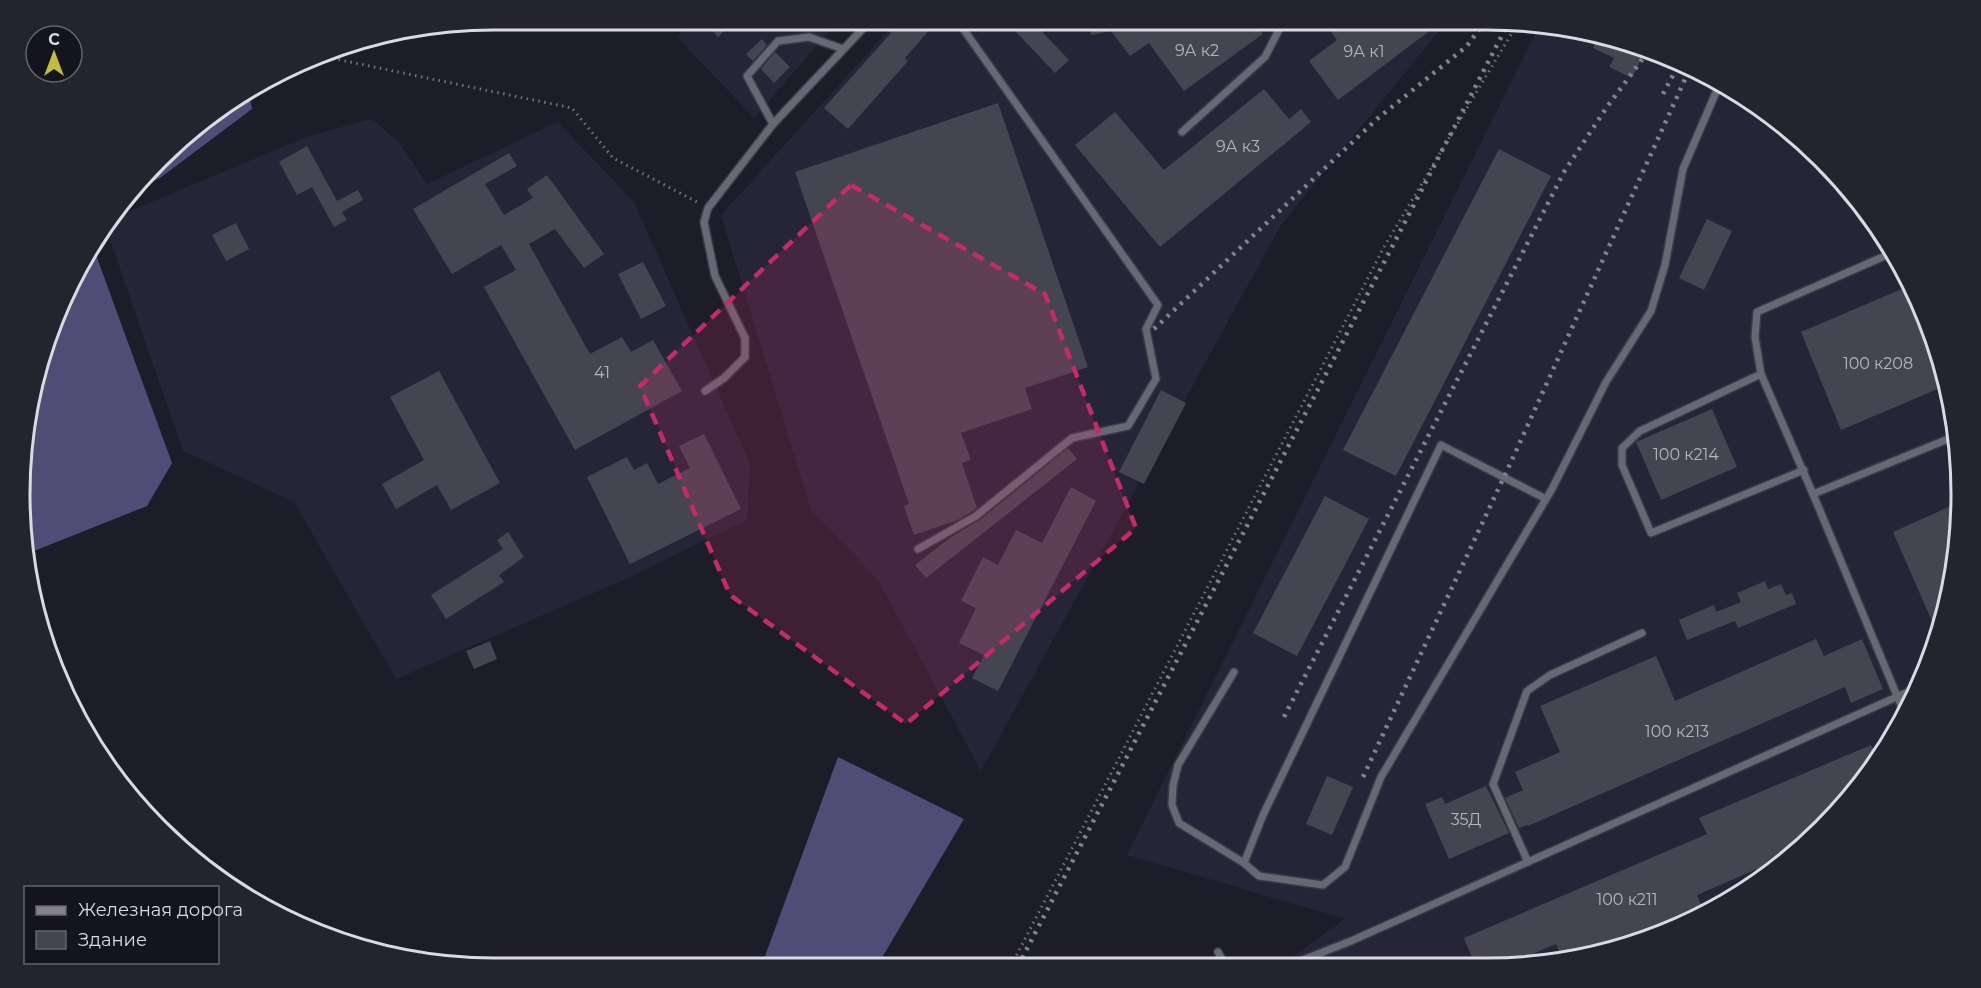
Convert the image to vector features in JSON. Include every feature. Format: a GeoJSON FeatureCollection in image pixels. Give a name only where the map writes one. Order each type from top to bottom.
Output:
{"type":"FeatureCollection","features":[{"type":"Feature","properties":{"kind":"lane"},"geometry":{"type":"LineString","coordinates":[[705,391],[724,378],[745,357],[746,338],[715,276],[704,222],[708,208],[773,124],[861,30]]}},
{"type":"Feature","properties":{"kind":"lane"},"geometry":{"type":"LineString","coordinates":[[918,549],[976,516],[1072,438],[1128,426],[1156,379],[1146,328],[1158,305],[964,30]]}},
{"type":"Feature","properties":{"kind":"lane"},"geometry":{"type":"LineString","coordinates":[[1182,132],[1265,57],[1279,30]]}},
{"type":"Feature","properties":{"kind":"lane"},"geometry":{"type":"LineString","coordinates":[[773,124],[747,76],[778,41],[809,37],[843,49]]}},
{"type":"Feature","properties":{"kind":"lane"},"geometry":{"type":"LineString","coordinates":[[1234,672],[1178,765],[1173,786],[1172,805],[1179,824],[1244,863],[1259,876],[1323,885],[1345,867],[1381,777],[1546,499],[1572,453],[1606,382],[1652,311],[1665,265],[1683,169],[1717,91]]}},
{"type":"Feature","properties":{"kind":"lane"},"geometry":{"type":"LineString","coordinates":[[1885,256],[1757,312],[1755,337],[1761,374],[1804,470],[1900,704]]}},
{"type":"Feature","properties":{"kind":"lane"},"geometry":{"type":"LineString","coordinates":[[1761,374],[1640,431],[1622,448],[1622,465],[1651,533],[1804,470]]}},
{"type":"Feature","properties":{"kind":"lane"},"geometry":{"type":"LineString","coordinates":[[1813,494],[1948,439]]}},
{"type":"Feature","properties":{"kind":"lane"},"geometry":{"type":"LineString","coordinates":[[1244,863],[1263,815],[1441,445],[1546,499]]}},
{"type":"Feature","properties":{"kind":"lane"},"geometry":{"type":"LineString","coordinates":[[1528,862],[1493,784],[1527,691],[1550,675],[1642,633]]}},
{"type":"Feature","properties":{"kind":"lane"},"geometry":{"type":"LineString","coordinates":[[1308,958],[1351,941],[1906,692]]}},
{"type":"Feature","properties":{"kind":"lane"},"geometry":{"type":"LineString","coordinates":[[1218,952],[1221,958]]}},
{"type":"Feature","properties":{"kind":"path"},"geometry":{"type":"LineString","coordinates":[[1015,958],[1384,247],[1513,31]]}},
{"type":"Feature","properties":{"kind":"path"},"geometry":{"type":"LineString","coordinates":[[334,59],[572,108],[613,158],[708,208]]}},
{"type":"Feature","properties":{"kind":"highlighted area"},"geometry":{"type":"Polygon","coordinates":[[[851,185],[1045,294],[1136,528],[906,724],[730,595],[640,386],[851,185]]]}},
{"type":"Feature","properties":{"kind":"shaded area"},"geometry":{"type":"Polygon","coordinates":[[[684,30],[831,30],[754,118],[677,37],[684,30]]]}},
{"type":"Feature","properties":{"kind":"shaded area"},"geometry":{"type":"Polygon","coordinates":[[[889,30],[1440,30],[1281,225],[981,771],[878,580],[811,510],[721,215],[889,30]]]}},
{"type":"Feature","properties":{"kind":"shaded area"},"geometry":{"type":"Polygon","coordinates":[[[1536,33],[1607,46],[1665,65],[1745,108],[1793,145],[1815,166],[1836,188],[1873,236],[1916,316],[1942,403],[1947,433],[1951,494],[1947,555],[1942,585],[1916,672],[1873,752],[1836,800],[1815,822],[1793,843],[1745,880],[1665,923],[1578,949],[1517,957],[1291,958],[1345,919],[1127,855],[1536,33]]]}},
{"type":"Feature","properties":{"kind":"shaded area"},"geometry":{"type":"Polygon","coordinates":[[[250,99],[252,109],[160,178],[151,182],[188,145],[250,99]]]}},
{"type":"Feature","properties":{"kind":"shaded area"},"geometry":{"type":"Polygon","coordinates":[[[371,119],[398,141],[427,184],[558,122],[634,202],[750,464],[747,520],[630,577],[396,679],[294,502],[183,451],[109,235],[125,213],[306,137],[371,119]]]}},
{"type":"Feature","properties":{"kind":"shaded area"},"geometry":{"type":"Polygon","coordinates":[[[96,255],[172,463],[147,506],[34,551],[30,494],[31,464],[39,403],[65,316],[96,255]]]}},
{"type":"Feature","properties":{"kind":"shaded area"},"geometry":{"type":"Polygon","coordinates":[[[838,757],[964,819],[882,958],[764,958],[838,757]]]}},
{"type":"Feature","properties":{"kind":"building"},"geometry":{"type":"Polygon","coordinates":[[[712,30],[725,30],[718,37],[712,30]]]}},
{"type":"Feature","properties":{"kind":"building"},"geometry":{"type":"Polygon","coordinates":[[[929,30],[905,58],[908,61],[848,129],[824,108],[891,33],[888,31],[929,30]]]}},
{"type":"Feature","properties":{"kind":"building"},"geometry":{"type":"Polygon","coordinates":[[[1014,30],[1040,30],[1069,60],[1055,73],[1014,30]]]}},
{"type":"Feature","properties":{"kind":"building"},"geometry":{"type":"Polygon","coordinates":[[[1090,30],[1260,30],[1263,34],[1184,91],[1149,43],[1130,56],[1111,31],[1091,35],[1090,30]]]}},
{"type":"Feature","properties":{"kind":"building"},"geometry":{"type":"Polygon","coordinates":[[[1330,30],[1431,30],[1338,100],[1309,61],[1337,40],[1330,30]]]}},
{"type":"Feature","properties":{"kind":"building"},"geometry":{"type":"Polygon","coordinates":[[[762,39],[767,45],[753,61],[746,54],[762,39]]]}},
{"type":"Feature","properties":{"kind":"building"},"geometry":{"type":"Polygon","coordinates":[[[1595,43],[1642,57],[1632,78],[1609,67],[1614,58],[1593,48],[1595,43]]]}},
{"type":"Feature","properties":{"kind":"building"},"geometry":{"type":"Polygon","coordinates":[[[775,52],[790,67],[774,83],[761,69],[775,52]]]}},
{"type":"Feature","properties":{"kind":"building"},"geometry":{"type":"Polygon","coordinates":[[[1264,89],[1289,119],[1301,109],[1311,122],[1160,247],[1075,145],[1115,112],[1164,170],[1264,89]]]}},
{"type":"Feature","properties":{"kind":"building"},"geometry":{"type":"Polygon","coordinates":[[[998,103],[1088,367],[1025,388],[1032,409],[961,433],[971,460],[962,463],[977,508],[958,520],[914,535],[904,506],[909,504],[795,172],[998,103]]]}},
{"type":"Feature","properties":{"kind":"building"},"geometry":{"type":"Polygon","coordinates":[[[307,146],[337,201],[358,190],[363,200],[342,212],[347,220],[334,227],[312,187],[297,195],[279,162],[307,146]]]}},
{"type":"Feature","properties":{"kind":"building"},"geometry":{"type":"Polygon","coordinates":[[[1499,149],[1551,176],[1396,476],[1343,450],[1499,149]]]}},
{"type":"Feature","properties":{"kind":"building"},"geometry":{"type":"Polygon","coordinates":[[[509,153],[517,166],[485,184],[504,215],[533,198],[527,189],[547,175],[604,254],[584,268],[555,229],[529,244],[590,354],[622,337],[631,352],[653,340],[682,391],[575,450],[484,287],[516,270],[501,245],[452,274],[413,209],[509,153]]]}},
{"type":"Feature","properties":{"kind":"building"},"geometry":{"type":"Polygon","coordinates":[[[1707,219],[1732,231],[1704,290],[1679,278],[1707,219]]]}},
{"type":"Feature","properties":{"kind":"building"},"geometry":{"type":"Polygon","coordinates":[[[236,223],[249,249],[226,261],[212,235],[236,223]]]}},
{"type":"Feature","properties":{"kind":"building"},"geometry":{"type":"Polygon","coordinates":[[[643,262],[666,306],[641,319],[618,274],[643,262]]]}},
{"type":"Feature","properties":{"kind":"building"},"geometry":{"type":"Polygon","coordinates":[[[1903,289],[1916,316],[1939,389],[1841,430],[1801,332],[1903,289]]]}},
{"type":"Feature","properties":{"kind":"building"},"geometry":{"type":"Polygon","coordinates":[[[439,371],[500,483],[451,510],[437,485],[396,509],[382,484],[424,460],[390,397],[439,371]]]}},
{"type":"Feature","properties":{"kind":"building"},"geometry":{"type":"Polygon","coordinates":[[[1161,390],[1186,403],[1144,484],[1119,472],[1161,390]]]}},
{"type":"Feature","properties":{"kind":"building"},"geometry":{"type":"Polygon","coordinates":[[[1712,409],[1737,467],[1661,500],[1636,442],[1712,409]]]}},
{"type":"Feature","properties":{"kind":"building"},"geometry":{"type":"Polygon","coordinates":[[[704,434],[741,509],[630,564],[587,477],[627,457],[634,470],[647,463],[658,484],[690,468],[679,446],[704,434]]]}},
{"type":"Feature","properties":{"kind":"building"},"geometry":{"type":"Polygon","coordinates":[[[1068,448],[1077,459],[926,578],[915,565],[951,537],[980,520],[1068,448]]]}},
{"type":"Feature","properties":{"kind":"building"},"geometry":{"type":"Polygon","coordinates":[[[1071,487],[1096,501],[998,691],[972,678],[984,655],[959,643],[976,608],[961,601],[983,557],[998,565],[1016,530],[1042,543],[1071,487]]]}},
{"type":"Feature","properties":{"kind":"building"},"geometry":{"type":"Polygon","coordinates":[[[1325,496],[1369,519],[1297,656],[1253,633],[1325,496]]]}},
{"type":"Feature","properties":{"kind":"building"},"geometry":{"type":"Polygon","coordinates":[[[1951,506],[1947,555],[1932,622],[1893,532],[1951,506]]]}},
{"type":"Feature","properties":{"kind":"building"},"geometry":{"type":"Polygon","coordinates":[[[508,532],[524,557],[499,575],[504,582],[446,619],[431,595],[503,549],[497,540],[508,532]]]}},
{"type":"Feature","properties":{"kind":"building"},"geometry":{"type":"Polygon","coordinates":[[[1765,581],[1768,589],[1781,584],[1786,595],[1792,593],[1796,604],[1738,628],[1735,621],[1687,640],[1679,620],[1714,605],[1716,612],[1741,602],[1737,593],[1765,581]]]}},
{"type":"Feature","properties":{"kind":"building"},"geometry":{"type":"Polygon","coordinates":[[[1816,639],[1824,656],[1862,639],[1883,689],[1851,703],[1845,687],[1519,828],[1505,798],[1523,790],[1515,772],[1560,752],[1540,706],[1656,656],[1675,701],[1816,639]]]}},
{"type":"Feature","properties":{"kind":"building"},"geometry":{"type":"Polygon","coordinates":[[[490,641],[497,659],[474,669],[466,651],[490,641]]]}},
{"type":"Feature","properties":{"kind":"building"},"geometry":{"type":"Polygon","coordinates":[[[1871,745],[1874,751],[1836,800],[1793,843],[1763,866],[1697,895],[1701,905],[1692,910],[1636,933],[1578,949],[1559,952],[1556,944],[1528,956],[1472,958],[1464,938],[1707,834],[1699,818],[1871,745]]]}},
{"type":"Feature","properties":{"kind":"building"},"geometry":{"type":"Polygon","coordinates":[[[1327,776],[1353,787],[1332,835],[1306,824],[1327,776]]]}},
{"type":"Feature","properties":{"kind":"building"},"geometry":{"type":"Polygon","coordinates":[[[1486,786],[1509,833],[1449,859],[1425,804],[1442,797],[1445,804],[1486,786]]]}},
{"type":"Feature","properties":{"kind":"railway"},"geometry":{"type":"LineString","coordinates":[[1154,329],[1377,119],[1467,46],[1479,30]]}},
{"type":"Feature","properties":{"kind":"railway"},"geometry":{"type":"LineString","coordinates":[[1022,958],[1504,31]]}},
{"type":"Feature","properties":{"kind":"railway"},"geometry":{"type":"LineString","coordinates":[[1284,717],[1564,172],[1643,58]]}},
{"type":"Feature","properties":{"kind":"railway"},"geometry":{"type":"LineString","coordinates":[[1663,94],[1676,70]]}},
{"type":"Feature","properties":{"kind":"railway"},"geometry":{"type":"LineString","coordinates":[[1363,777],[1511,462],[1687,75]]}}]}
